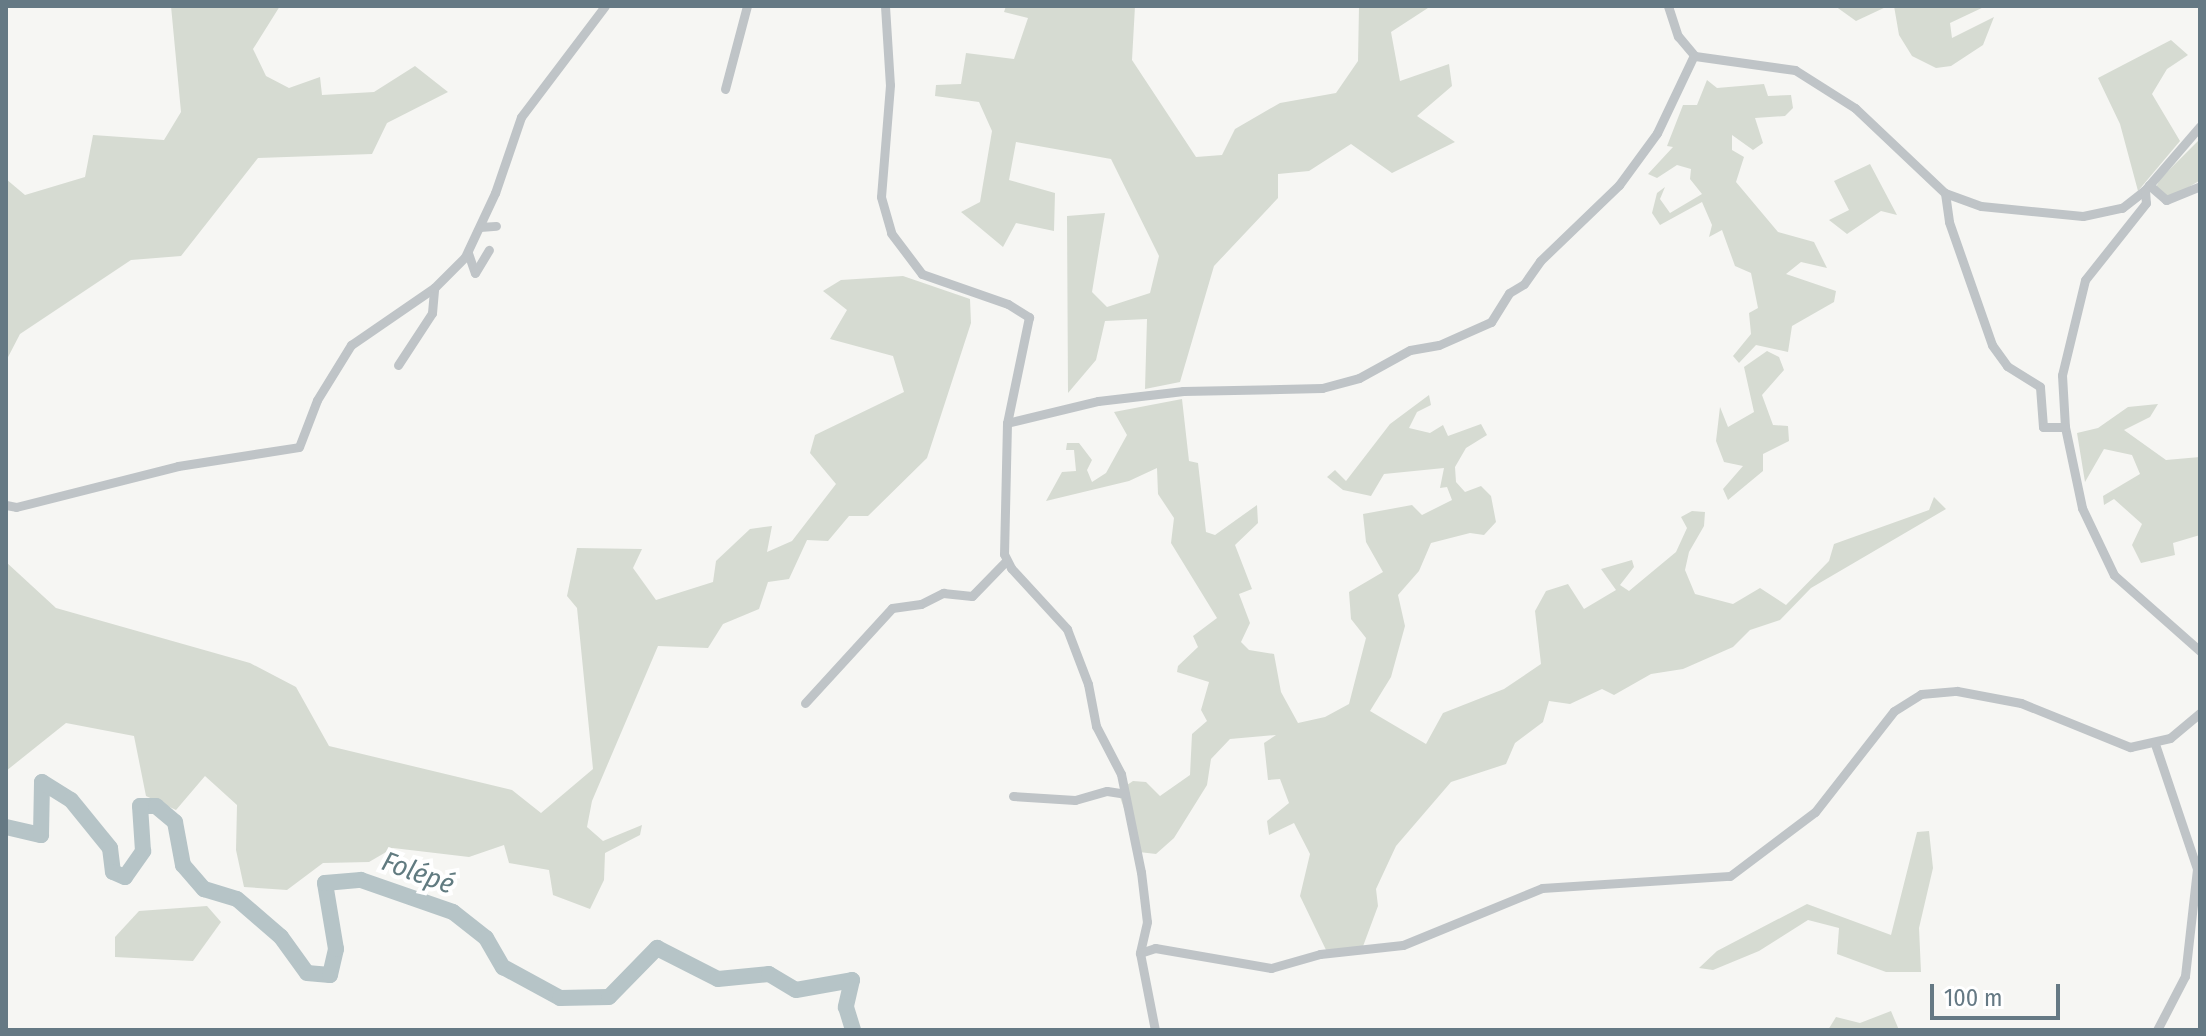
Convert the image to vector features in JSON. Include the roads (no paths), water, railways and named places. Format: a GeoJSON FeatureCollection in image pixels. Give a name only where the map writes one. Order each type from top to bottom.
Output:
{"type":"FeatureCollection","features":[{"type":"Feature","properties":{"kind":"street"},"geometry":{"type":"LineString","coordinates":[[6,505],[16,507],[178,466],[293,450],[351,345],[434,288],[468,253],[521,117],[605,6]]}},
{"type":"Feature","properties":{"kind":"street"},"geometry":{"type":"LineString","coordinates":[[725,89],[747,6]]}},
{"type":"Feature","properties":{"kind":"street"},"geometry":{"type":"LineString","coordinates":[[885,6],[890,85],[882,207],[904,257],[922,274],[1008,304],[1029,317],[1007,423],[1006,561],[1067,629],[1088,684],[1093,718],[1125,794],[1147,922],[1140,953],[1155,1030]]}},
{"type":"Feature","properties":{"kind":"street"},"geometry":{"type":"LineString","coordinates":[[1668,6],[1678,36],[1694,55],[1715,63],[1795,70],[1855,108],[1945,193],[1981,206],[2083,216],[2122,208],[2147,187],[2200,126]]}},
{"type":"Feature","properties":{"kind":"street"},"geometry":{"type":"LineString","coordinates":[[1007,423],[1098,401],[1183,391],[1322,388],[1491,322],[1509,293],[1524,284],[1540,261],[1619,185],[1657,133],[1694,55]]}},
{"type":"Feature","properties":{"kind":"street"},"geometry":{"type":"LineString","coordinates":[[2147,187],[2166,200],[2200,186]]}},
{"type":"Feature","properties":{"kind":"street"},"geometry":{"type":"LineString","coordinates":[[2147,187],[2146,203],[2085,280],[2062,375],[2065,427],[2082,508],[2114,575],[2200,651]]}},
{"type":"Feature","properties":{"kind":"street"},"geometry":{"type":"LineString","coordinates":[[1945,193],[1949,222],[1992,345],[2007,366],[2040,387],[2043,427],[2065,427]]}},
{"type":"Feature","properties":{"kind":"street"},"geometry":{"type":"LineString","coordinates":[[480,227],[496,226]]}},
{"type":"Feature","properties":{"kind":"street"},"geometry":{"type":"LineString","coordinates":[[468,253],[475,273],[480,273],[489,250]]}},
{"type":"Feature","properties":{"kind":"street"},"geometry":{"type":"LineString","coordinates":[[398,365],[432,313],[434,288]]}},
{"type":"Feature","properties":{"kind":"street"},"geometry":{"type":"LineString","coordinates":[[805,703],[892,608],[921,604],[943,593],[972,596],[1006,561]]}},
{"type":"Feature","properties":{"kind":"street"},"geometry":{"type":"LineString","coordinates":[[1140,953],[1155,948],[1271,968],[1320,954],[1403,945],[1542,888],[1730,876],[1815,812],[1894,711],[1921,694],[1957,691],[2003,699],[2038,708],[2106,741],[2130,747],[2155,744],[2200,713]]}},
{"type":"Feature","properties":{"kind":"street"},"geometry":{"type":"LineString","coordinates":[[2155,744],[2197,869],[2185,976],[2157,1030]]}},
{"type":"Feature","properties":{"kind":"street"},"geometry":{"type":"LineString","coordinates":[[1013,796],[1067,800],[1107,791],[1125,794]]}},
{"type":"Feature","properties":{"kind":"waterway","name":"Folépé"},"geometry":{"type":"LineString","coordinates":[[6,827],[41,835],[42,782],[71,800],[110,848],[113,872],[125,877],[143,851],[140,806],[156,806],[175,822],[183,865],[204,889],[237,899],[281,937],[307,973],[330,975],[336,949],[325,883],[361,880],[453,912],[486,938],[503,967],[560,998],[609,997],[657,948],[718,979],[769,974],[796,990],[852,980],[846,1007],[853,1030]]}}]}
